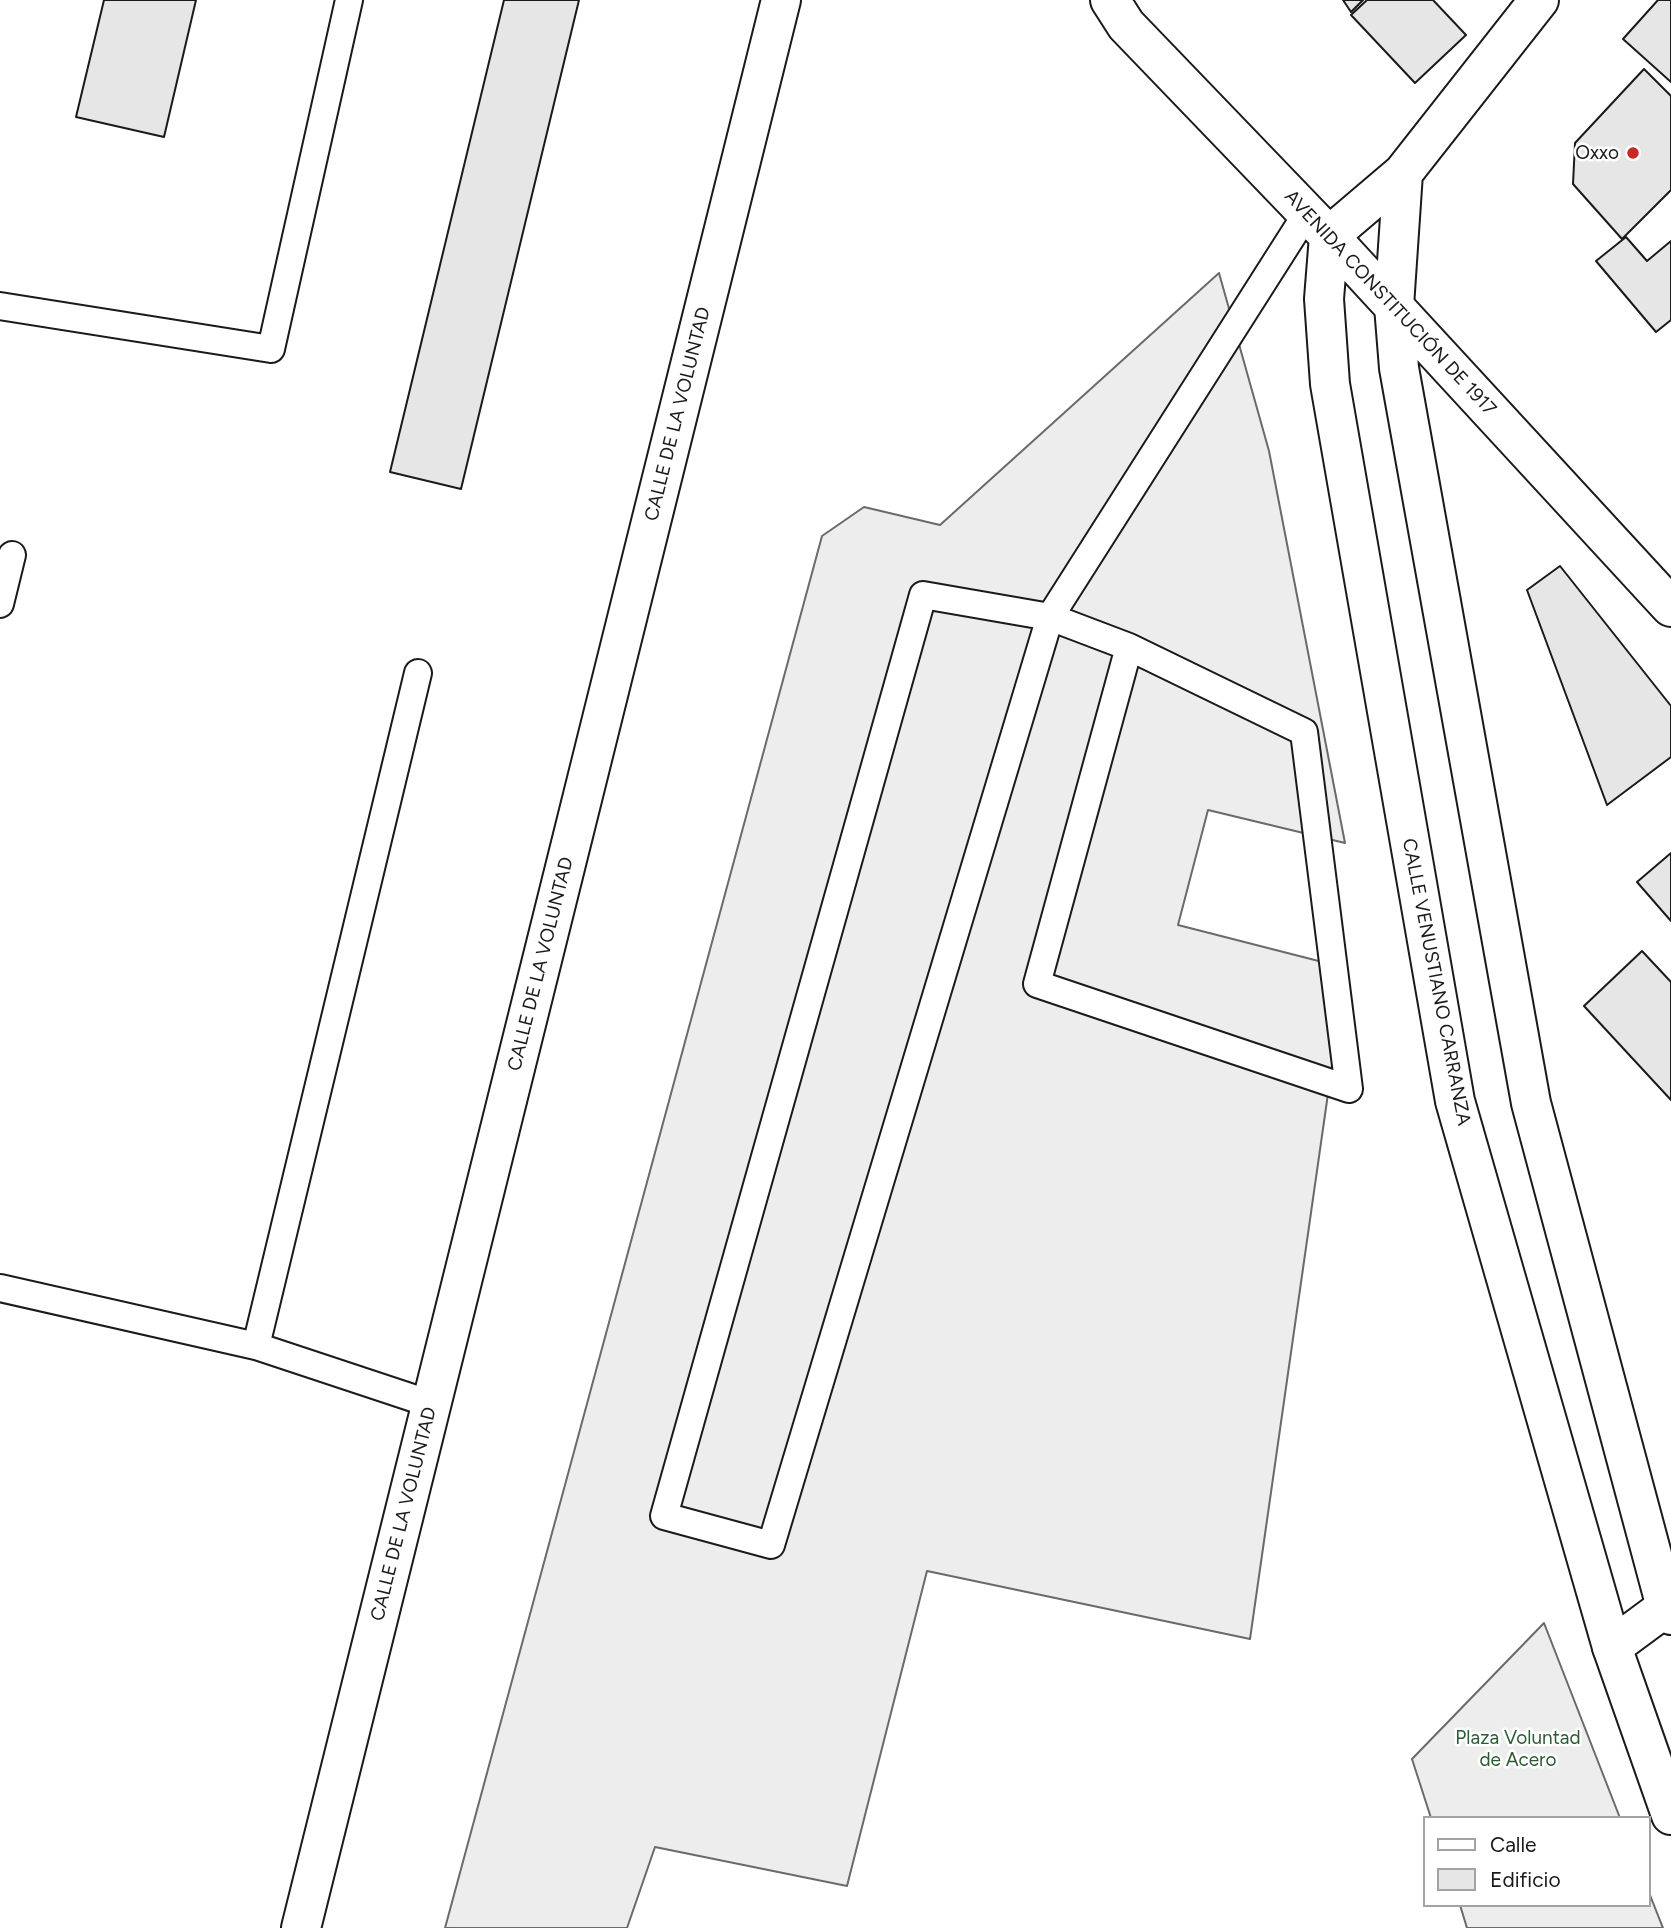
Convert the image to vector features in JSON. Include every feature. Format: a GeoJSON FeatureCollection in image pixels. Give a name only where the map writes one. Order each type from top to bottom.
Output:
{"type":"FeatureCollection","features":[{"type":"Feature","properties":{"kind":"main road","name":"CALLE DE LA VOLUNTAD"},"geometry":{"type":"LineString","coordinates":[[301,1928],[781,0]]}},
{"type":"Feature","properties":{"kind":"main road","name":"AVENIDA CONSTITUCIÓN DE 1917"},"geometry":{"type":"LineString","coordinates":[[1110,0],[1126,25],[1394,306],[1671,607]]}},
{"type":"Feature","properties":{"kind":"main road"},"geometry":{"type":"LineString","coordinates":[[1318,225],[1403,173],[1539,0]]}},
{"type":"Feature","properties":{"kind":"main road"},"geometry":{"type":"LineString","coordinates":[[1403,173],[1394,306],[1399,368],[1531,1103],[1670,1607],[1612,1647]]}},
{"type":"Feature","properties":{"kind":"main road","name":"CALLE VENUSTIANO CARRANZA"},"geometry":{"type":"LineString","coordinates":[[1318,225],[1330,384],[1455,1101],[1612,1647],[1671,1815]]}},
{"type":"Feature","properties":{"kind":"lane"},"geometry":{"type":"LineString","coordinates":[[0,306],[271,349],[349,0]]}},
{"type":"Feature","properties":{"kind":"lane"},"geometry":{"type":"LineString","coordinates":[[1129,647],[1037,984],[1349,1089],[1304,732],[1129,647],[1049,617],[923,595],[664,1516],[771,1545],[1049,617],[1318,225]]}},
{"type":"Feature","properties":{"kind":"lane"},"geometry":{"type":"LineString","coordinates":[[0,604],[12,555]]}},
{"type":"Feature","properties":{"kind":"lane"},"geometry":{"type":"LineString","coordinates":[[256,1346],[418,673]]}},
{"type":"Feature","properties":{"kind":"lane"},"geometry":{"type":"LineString","coordinates":[[0,1288],[256,1346],[431,1404]]}},
{"type":"Feature","properties":{"kind":"shaded area"},"geometry":{"type":"Polygon","coordinates":[[[1219,273],[1269,451],[1345,843],[1208,810],[1178,925],[1346,968],[1250,1639],[927,1571],[847,1886],[655,1847],[627,1928],[445,1928],[822,536],[864,507],[940,525],[1219,273]]]}},
{"type":"Feature","properties":{"kind":"shaded area","name":"Plaza Voluntad de Acero"},"geometry":{"type":"Polygon","coordinates":[[[1544,1623],[1619,1816],[1430,1816],[1412,1759],[1544,1623]]]}},
{"type":"Feature","properties":{"kind":"shaded area"},"geometry":{"type":"Polygon","coordinates":[[[1650,1895],[1663,1928],[1467,1928],[1461,1907],[1650,1907],[1650,1895]]]}},
{"type":"Feature","properties":{"kind":"building"},"geometry":{"type":"Polygon","coordinates":[[[104,0],[196,0],[164,137],[76,117],[104,0]]]}},
{"type":"Feature","properties":{"kind":"building"},"geometry":{"type":"Polygon","coordinates":[[[504,0],[579,0],[461,489],[390,472],[504,0]]]}},
{"type":"Feature","properties":{"kind":"building"},"geometry":{"type":"Polygon","coordinates":[[[1343,0],[1363,0],[1351,12],[1343,0]]]}},
{"type":"Feature","properties":{"kind":"building"},"geometry":{"type":"Polygon","coordinates":[[[1367,0],[1433,0],[1466,35],[1415,83],[1351,15],[1367,0]]]}},
{"type":"Feature","properties":{"kind":"building"},"geometry":{"type":"Polygon","coordinates":[[[1658,0],[1671,0],[1671,82],[1623,39],[1658,0]]]}},
{"type":"Feature","properties":{"kind":"building"},"geometry":{"type":"Polygon","coordinates":[[[1644,69],[1671,96],[1671,190],[1622,239],[1573,184],[1575,143],[1644,69]]]}},
{"type":"Feature","properties":{"kind":"building"},"geometry":{"type":"Polygon","coordinates":[[[1626,237],[1647,261],[1671,241],[1671,320],[1656,332],[1596,261],[1626,237]]]}},
{"type":"Feature","properties":{"kind":"building"},"geometry":{"type":"Polygon","coordinates":[[[1560,566],[1671,706],[1671,757],[1607,805],[1527,590],[1560,566]]]}},
{"type":"Feature","properties":{"kind":"building"},"geometry":{"type":"Polygon","coordinates":[[[1671,853],[1671,921],[1637,882],[1671,853]]]}},
{"type":"Feature","properties":{"kind":"building"},"geometry":{"type":"Polygon","coordinates":[[[1642,951],[1671,982],[1671,1100],[1584,1006],[1642,951]]]}},
{"type":"Feature","properties":{"kind":"place","name":"Oxxo"},"geometry":{"type":"Point","coordinates":[1633,153]}}]}
